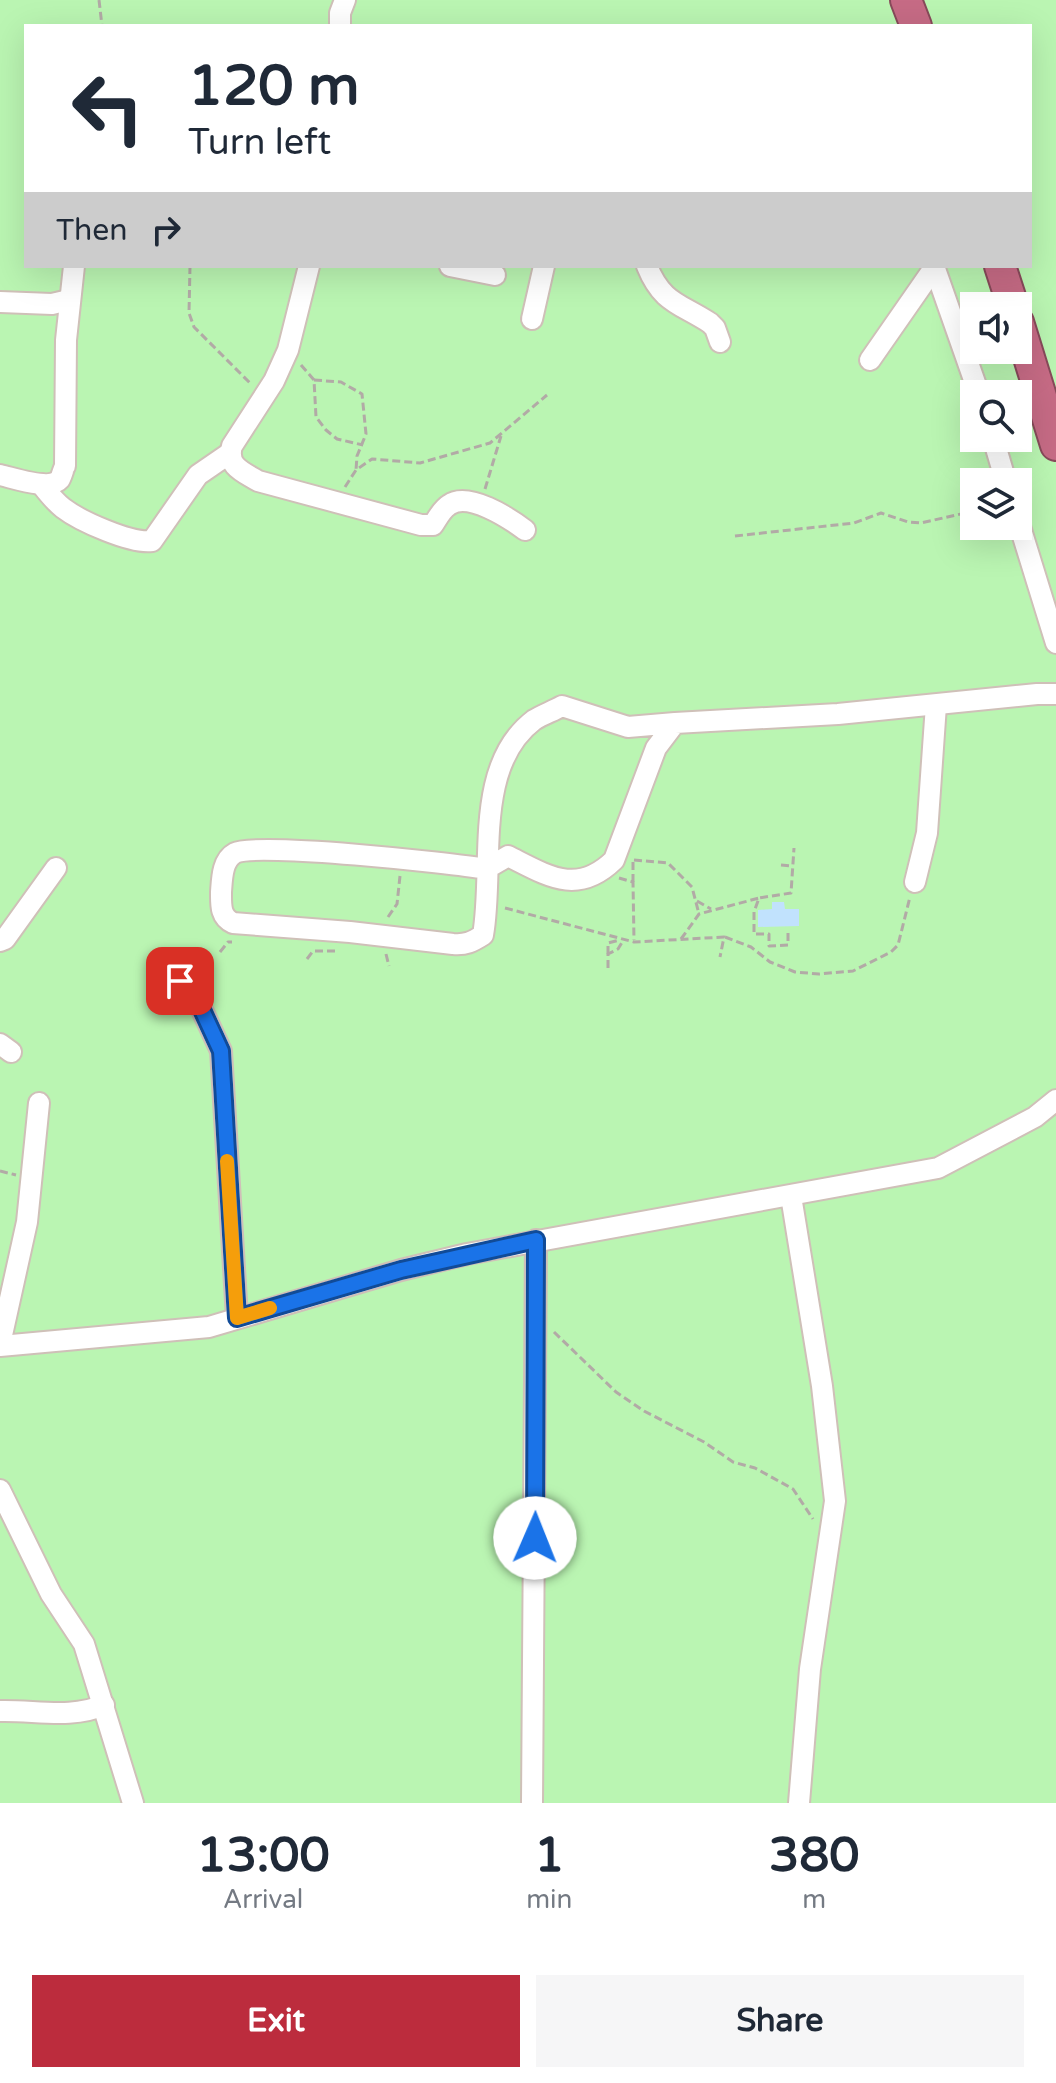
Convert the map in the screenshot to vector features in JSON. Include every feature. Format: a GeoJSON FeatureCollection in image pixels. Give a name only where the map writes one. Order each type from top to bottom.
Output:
{"type":"FeatureCollection","features":[{"type":"Feature","properties":{"kind":"highway"},"geometry":{"type":"LineString","coordinates":[[906,0],[915,24]]}},
{"type":"Feature","properties":{"kind":"highway"},"geometry":{"type":"LineString","coordinates":[[1001,268],[1008,292]]}},
{"type":"Feature","properties":{"kind":"highway"},"geometry":{"type":"LineString","coordinates":[[1031,364],[1056,445]]}},
{"type":"Feature","properties":{"kind":"street"},"geometry":{"type":"LineString","coordinates":[[340,24],[345,0]]}},
{"type":"Feature","properties":{"kind":"street"},"geometry":{"type":"LineString","coordinates":[[0,475],[41,484],[55,482],[65,466],[69,300],[74,268]]}},
{"type":"Feature","properties":{"kind":"street"},"geometry":{"type":"LineString","coordinates":[[41,484],[68,512],[128,538],[152,541],[198,475],[230,453],[235,439],[274,381],[288,350],[308,268]]}},
{"type":"Feature","properties":{"kind":"street"},"geometry":{"type":"LineString","coordinates":[[460,268],[495,275]]}},
{"type":"Feature","properties":{"kind":"street"},"geometry":{"type":"LineString","coordinates":[[532,319],[544,268]]}},
{"type":"Feature","properties":{"kind":"street"},"geometry":{"type":"LineString","coordinates":[[648,268],[654,285],[669,300],[710,323],[720,342]]}},
{"type":"Feature","properties":{"kind":"street"},"geometry":{"type":"LineString","coordinates":[[870,360],[933,268]]}},
{"type":"Feature","properties":{"kind":"street"},"geometry":{"type":"LineString","coordinates":[[934,268],[974,380]]}},
{"type":"Feature","properties":{"kind":"street"},"geometry":{"type":"LineString","coordinates":[[0,302],[52,304],[69,300]]}},
{"type":"Feature","properties":{"kind":"street"},"geometry":{"type":"LineString","coordinates":[[230,453],[234,466],[258,481],[421,525],[433,525],[446,506],[456,501],[468,501],[509,518],[525,530]]}},
{"type":"Feature","properties":{"kind":"street"},"geometry":{"type":"LineString","coordinates":[[1024,540],[1056,643]]}},
{"type":"Feature","properties":{"kind":"street"},"geometry":{"type":"LineString","coordinates":[[675,723],[656,748],[614,860],[600,874],[565,881],[508,856],[486,869],[257,849],[235,853],[227,860],[222,871],[222,913],[226,920],[233,923],[381,944],[465,945],[483,935],[486,869],[494,787],[509,747],[534,720],[562,706],[628,727],[675,723],[813,716],[1056,694]]}},
{"type":"Feature","properties":{"kind":"street"},"geometry":{"type":"LineString","coordinates":[[915,882],[927,833],[936,705]]}},
{"type":"Feature","properties":{"kind":"street"},"geometry":{"type":"LineString","coordinates":[[0,941],[5,939],[56,868]]}},
{"type":"Feature","properties":{"kind":"street"},"geometry":{"type":"LineString","coordinates":[[180,981],[197,999],[221,1051],[237,1318]]}},
{"type":"Feature","properties":{"kind":"street"},"geometry":{"type":"LineString","coordinates":[[39,1103],[27,1222],[0,1345],[209,1327],[401,1270],[536,1240],[938,1168],[1023,1124],[1056,1100]]}},
{"type":"Feature","properties":{"kind":"street"},"geometry":{"type":"LineString","coordinates":[[791,1196],[822,1386],[835,1501],[804,1725],[799,1803]]}},
{"type":"Feature","properties":{"kind":"street"},"geometry":{"type":"LineString","coordinates":[[532,1803],[536,1240]]}},
{"type":"Feature","properties":{"kind":"street"},"geometry":{"type":"LineString","coordinates":[[0,1490],[51,1594],[84,1644],[133,1803]]}},
{"type":"Feature","properties":{"kind":"street"},"geometry":{"type":"LineString","coordinates":[[0,1711],[69,1714],[104,1705]]}},
{"type":"Feature","properties":{"kind":"path"},"geometry":{"type":"LineString","coordinates":[[99,0],[102,24]]}},
{"type":"Feature","properties":{"kind":"path"},"geometry":{"type":"LineString","coordinates":[[190,268],[189,313],[194,327],[264,396]]}},
{"type":"Feature","properties":{"kind":"path"},"geometry":{"type":"LineString","coordinates":[[288,350],[314,380],[316,417],[326,430],[346,443],[363,445]]}},
{"type":"Feature","properties":{"kind":"path"},"geometry":{"type":"LineString","coordinates":[[314,380],[341,382],[362,394],[366,434],[357,456],[356,470]]}},
{"type":"Feature","properties":{"kind":"path"},"geometry":{"type":"LineString","coordinates":[[338,501],[356,470],[372,459],[427,462],[490,443],[547,395]]}},
{"type":"Feature","properties":{"kind":"path"},"geometry":{"type":"LineString","coordinates":[[481,506],[501,436]]}},
{"type":"Feature","properties":{"kind":"path"},"geometry":{"type":"LineString","coordinates":[[735,536],[854,523],[881,513],[915,523],[960,514]]}},
{"type":"Feature","properties":{"kind":"path"},"geometry":{"type":"LineString","coordinates":[[681,939],[699,914],[791,893],[794,848]]}},
{"type":"Feature","properties":{"kind":"path"},"geometry":{"type":"LineString","coordinates":[[633,860],[668,863],[692,887],[699,914]]}},
{"type":"Feature","properties":{"kind":"path"},"geometry":{"type":"LineString","coordinates":[[781,865],[793,866]]}},
{"type":"Feature","properties":{"kind":"path"},"geometry":{"type":"LineString","coordinates":[[600,874],[633,882],[634,942]]}},
{"type":"Feature","properties":{"kind":"path"},"geometry":{"type":"LineString","coordinates":[[389,966],[378,924],[392,914],[397,904],[400,876]]}},
{"type":"Feature","properties":{"kind":"path"},"geometry":{"type":"LineString","coordinates":[[485,903],[634,942],[724,937],[751,947],[770,962],[795,972],[819,974],[853,971],[891,952],[898,945],[915,882]]}},
{"type":"Feature","properties":{"kind":"path"},"geometry":{"type":"LineString","coordinates":[[759,898],[754,912],[754,934],[769,934],[769,946],[788,945],[788,933]]}},
{"type":"Feature","properties":{"kind":"path"},"geometry":{"type":"LineString","coordinates":[[697,901],[713,910]]}},
{"type":"Feature","properties":{"kind":"path"},"geometry":{"type":"LineString","coordinates":[[720,957],[724,937]]}},
{"type":"Feature","properties":{"kind":"path"},"geometry":{"type":"LineString","coordinates":[[608,968],[608,943],[624,939]]}},
{"type":"Feature","properties":{"kind":"path"},"geometry":{"type":"LineString","coordinates":[[608,954],[618,949],[624,939]]}},
{"type":"Feature","properties":{"kind":"path"},"geometry":{"type":"LineString","coordinates":[[220,952],[228,942],[241,942]]}},
{"type":"Feature","properties":{"kind":"path"},"geometry":{"type":"LineString","coordinates":[[307,959],[313,951],[329,951]]}},
{"type":"Feature","properties":{"kind":"path"},"geometry":{"type":"LineString","coordinates":[[535,1312],[616,1392],[733,1462],[755,1468],[793,1489],[828,1544]]}},
{"type":"Feature","properties":{"kind":"green space"},"geometry":{"type":"Polygon","coordinates":[[[0,0],[1056,0],[1056,1803],[0,1803],[0,0]]]}},
{"type":"Feature","properties":{"kind":"water"},"geometry":{"type":"Polygon","coordinates":[[[772,902],[784,902],[785,909],[799,909],[799,926],[758,927],[758,910],[772,909],[772,902]]]}},
{"type":"Feature","properties":{"kind":"slow traffic"},"geometry":{"type":"LineString","coordinates":[[227,1161],[237,1318],[270,1308]]}},
{"type":"Feature","properties":{"kind":"route"},"geometry":{"type":"LineString","coordinates":[[180,981],[197,999],[221,1051],[237,1318],[401,1270],[536,1240],[535,1538]]}}]}
